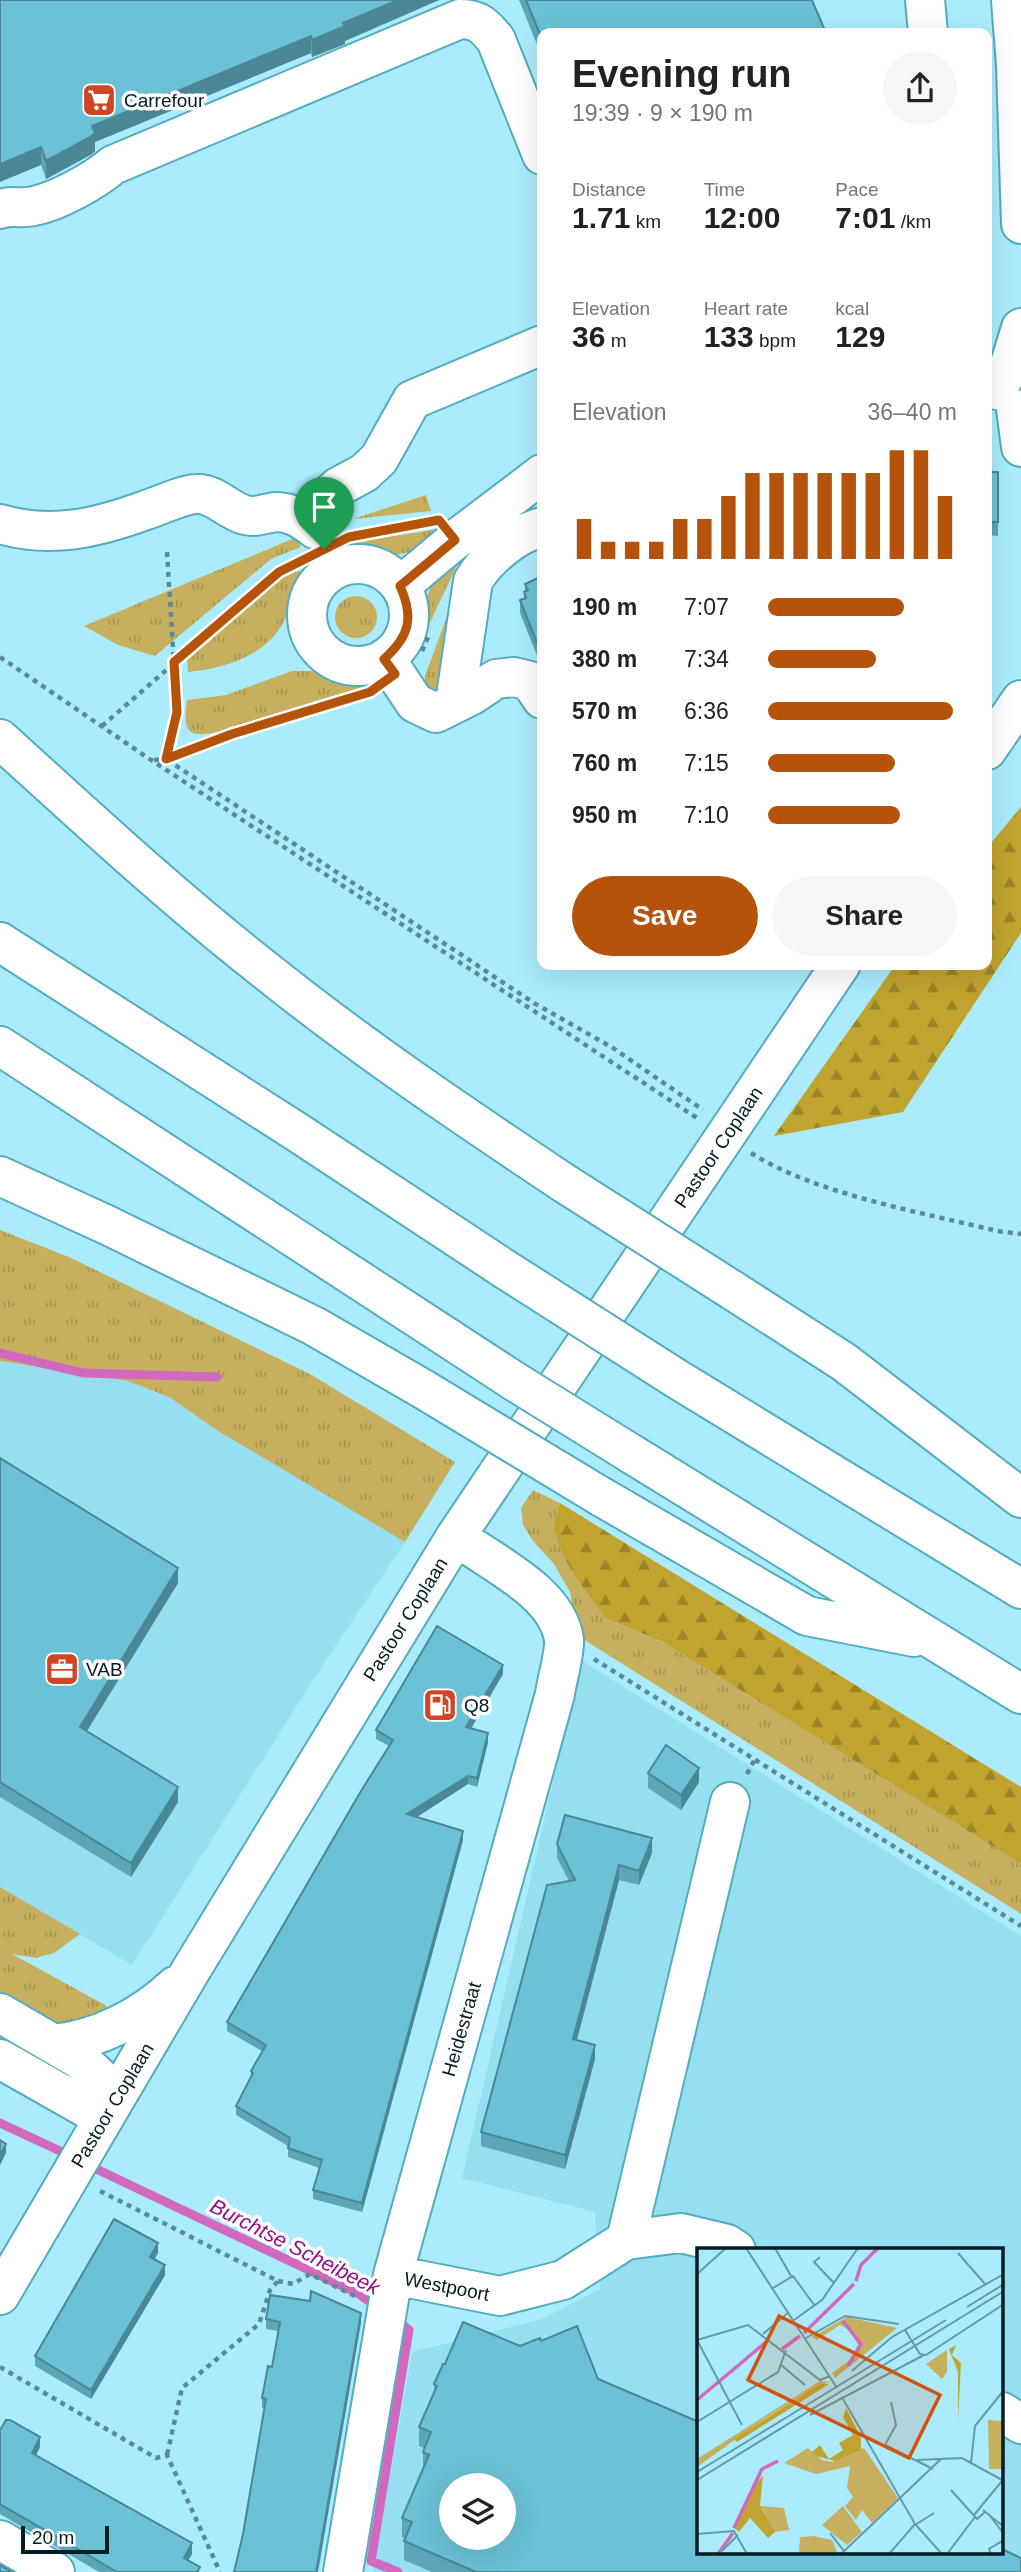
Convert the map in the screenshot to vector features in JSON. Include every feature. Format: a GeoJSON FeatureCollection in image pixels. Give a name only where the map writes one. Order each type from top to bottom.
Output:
{"type":"FeatureCollection","features":[{"type":"Feature","properties":{"kind":"main road"},"geometry":{"type":"LineString","coordinates":[[925,0],[928,28]]}},
{"type":"Feature","properties":{"kind":"main road"},"geometry":{"type":"LineString","coordinates":[[1011,0],[1021,224]]}},
{"type":"Feature","properties":{"kind":"main road"},"geometry":{"type":"LineString","coordinates":[[0,209],[33,207],[82,187],[113,165],[460,19],[473,19],[485,26],[496,40],[537,142]]}},
{"type":"Feature","properties":{"kind":"main road"},"geometry":{"type":"LineString","coordinates":[[1021,327],[1008,370],[1005,399],[1021,447]]}},
{"type":"Feature","properties":{"kind":"main road"},"geometry":{"type":"LineString","coordinates":[[390,666],[352,665],[337,661],[323,652],[313,638],[308,623],[308,607],[321,579],[328,496],[338,487],[364,473],[379,459],[412,400],[537,347]]}},
{"type":"Feature","properties":{"kind":"main road"},"geometry":{"type":"LineString","coordinates":[[400,586],[537,478]]}},
{"type":"Feature","properties":{"kind":"main road"},"geometry":{"type":"LineString","coordinates":[[0,524],[17,529],[54,531],[90,528],[197,494],[217,499],[232,510],[247,516],[278,512],[296,515],[324,549],[348,564],[377,567],[390,575],[400,586],[407,601],[409,617],[406,634],[390,666]]}},
{"type":"Feature","properties":{"kind":"main road"},"geometry":{"type":"LineString","coordinates":[[455,703],[473,580],[480,569],[514,539],[537,529]]}},
{"type":"Feature","properties":{"kind":"main road"},"geometry":{"type":"LineString","coordinates":[[390,666],[415,703],[436,713],[496,679],[514,677],[530,681],[537,692]]}},
{"type":"Feature","properties":{"kind":"main road"},"geometry":{"type":"LineString","coordinates":[[992,743],[1021,700]]}},
{"type":"Feature","properties":{"kind":"main road"},"geometry":{"type":"LineString","coordinates":[[0,739],[190,910],[266,971],[446,1104],[564,1183],[844,1362],[1021,1499]]}},
{"type":"Feature","properties":{"kind":"main road"},"geometry":{"type":"LineString","coordinates":[[0,942],[677,1379],[1021,1589]]}},
{"type":"Feature","properties":{"kind":"main road","name":"Pastoor Coplaan"},"geometry":{"type":"LineString","coordinates":[[0,2295],[191,1970],[456,1536],[837,970]]}},
{"type":"Feature","properties":{"kind":"main road"},"geometry":{"type":"LineString","coordinates":[[0,1046],[452,1342],[1021,1695]]}},
{"type":"Feature","properties":{"kind":"main road"},"geometry":{"type":"LineString","coordinates":[[0,1176],[314,1326],[807,1616],[937,1641]]}},
{"type":"Feature","properties":{"kind":"main road"},"geometry":{"type":"LineString","coordinates":[[456,1536],[495,1560],[552,1609],[564,1640]]}},
{"type":"Feature","properties":{"kind":"main road","name":"Heidestraat"},"geometry":{"type":"LineString","coordinates":[[344,2572],[390,2293],[555,1694],[564,1640]]}},
{"type":"Feature","properties":{"kind":"main road"},"geometry":{"type":"LineString","coordinates":[[626,2240],[730,1802]]}},
{"type":"Feature","properties":{"kind":"main road"},"geometry":{"type":"LineString","coordinates":[[53,2044],[92,2037],[121,2025],[162,1998],[191,1970]]}},
{"type":"Feature","properties":{"kind":"main road"},"geometry":{"type":"LineString","coordinates":[[0,2013],[79,2059],[96,2074],[110,2108]]}},
{"type":"Feature","properties":{"kind":"main road"},"geometry":{"type":"LineString","coordinates":[[0,2059],[110,2108]]}},
{"type":"Feature","properties":{"kind":"main road","name":"Westpoort"},"geometry":{"type":"LineString","coordinates":[[390,2293],[500,2296],[563,2280],[626,2240],[681,2233],[733,2248]]}},
{"type":"Feature","properties":{"kind":"main road"},"geometry":{"type":"LineString","coordinates":[[1004,2413],[1021,2424]]}},
{"type":"Feature","properties":{"kind":"main road"},"geometry":{"type":"LineString","coordinates":[[0,2540],[55,2572]]}},
{"type":"Feature","properties":{"kind":"path"},"geometry":{"type":"LineString","coordinates":[[102,726],[279,572],[349,537],[439,520],[455,540]]}},
{"type":"Feature","properties":{"kind":"path"},"geometry":{"type":"LineString","coordinates":[[166,759],[177,712],[167,552]]}},
{"type":"Feature","properties":{"kind":"path"},"geometry":{"type":"LineString","coordinates":[[151,760],[166,759],[232,734],[370,692],[390,666],[420,654],[431,630]]}},
{"type":"Feature","properties":{"kind":"path"},"geometry":{"type":"LineString","coordinates":[[0,657],[151,760],[727,1132]]}},
{"type":"Feature","properties":{"kind":"path"},"geometry":{"type":"LineString","coordinates":[[166,759],[534,1003],[613,1048],[775,1168],[844,1193],[997,1231],[1021,1234]]}},
{"type":"Feature","properties":{"kind":"path"},"geometry":{"type":"LineString","coordinates":[[564,1640],[1021,1926]]}},
{"type":"Feature","properties":{"kind":"path"},"geometry":{"type":"LineString","coordinates":[[70,2176],[278,2281],[293,2284],[310,2274],[390,2293]]}},
{"type":"Feature","properties":{"kind":"path"},"geometry":{"type":"LineString","coordinates":[[220,2572],[167,2455],[182,2388],[259,2324],[270,2290],[278,2281]]}},
{"type":"Feature","properties":{"kind":"path"},"geometry":{"type":"LineString","coordinates":[[0,2367],[156,2458],[167,2455]]}},
{"type":"Feature","properties":{"kind":"shaded area"},"geometry":{"type":"Polygon","coordinates":[[[0,1361],[128,1381],[169,1397],[218,1431],[405,1542],[326,1660],[132,1965],[0,1887],[0,1361]]]}},
{"type":"Feature","properties":{"kind":"shaded area"},"geometry":{"type":"Polygon","coordinates":[[[581,1660],[1021,1936],[1021,2572],[373,2572],[412,2352],[542,2319],[600,2289],[595,2212],[462,2178],[581,1660]]]}},
{"type":"Feature","properties":{"kind":"green space"},"geometry":{"type":"Polygon","coordinates":[[[426,495],[431,511],[353,519],[426,495]]]}},
{"type":"Feature","properties":{"kind":"green space"},"geometry":{"type":"Polygon","coordinates":[[[439,529],[421,546],[403,554],[377,554],[355,542],[439,529]]]}},
{"type":"Feature","properties":{"kind":"green space"},"geometry":{"type":"Polygon","coordinates":[[[297,537],[301,547],[271,559],[155,656],[118,645],[84,626],[297,537]]]}},
{"type":"Feature","properties":{"kind":"green space"},"geometry":{"type":"Polygon","coordinates":[[[459,561],[419,646],[422,614],[432,582],[459,561]]]}},
{"type":"Feature","properties":{"kind":"green space"},"geometry":{"type":"Polygon","coordinates":[[[464,570],[449,691],[431,694],[425,683],[425,676],[464,570]]]}},
{"type":"Feature","properties":{"kind":"green space"},"geometry":{"type":"Polygon","coordinates":[[[302,571],[286,617],[266,644],[229,664],[188,672],[187,658],[287,573],[302,571]]]}},
{"type":"Feature","properties":{"kind":"green space"},"geometry":{"type":"Polygon","coordinates":[[[356,596],[371,602],[377,617],[371,632],[356,638],[341,632],[335,617],[341,602],[356,596]]]}},
{"type":"Feature","properties":{"kind":"green space"},"geometry":{"type":"Polygon","coordinates":[[[292,671],[315,671],[339,681],[372,684],[369,688],[322,699],[223,731],[202,734],[190,731],[187,727],[187,700],[226,695],[292,671]]]}},
{"type":"Feature","properties":{"kind":"green space"},"geometry":{"type":"Polygon","coordinates":[[[1021,807],[1021,933],[903,1112],[774,1136],[892,970],[992,970],[992,842],[1021,807]]]}},
{"type":"Feature","properties":{"kind":"green space"},"geometry":{"type":"Polygon","coordinates":[[[0,1230],[69,1257],[310,1374],[455,1462],[405,1542],[218,1431],[169,1397],[128,1381],[0,1361],[0,1230]]]}},
{"type":"Feature","properties":{"kind":"green space"},"geometry":{"type":"Polygon","coordinates":[[[533,1490],[560,1503],[553,1527],[561,1552],[605,1618],[661,1641],[1021,1864],[1021,1914],[578,1636],[570,1592],[554,1564],[533,1541],[523,1525],[521,1508],[533,1490]]]}},
{"type":"Feature","properties":{"kind":"green space"},"geometry":{"type":"Polygon","coordinates":[[[560,1503],[1021,1787],[1021,1864],[661,1641],[605,1618],[561,1552],[553,1527],[560,1503]]]}},
{"type":"Feature","properties":{"kind":"green space"},"geometry":{"type":"Polygon","coordinates":[[[0,1887],[80,1934],[54,1953],[36,1958],[12,1954],[107,2006],[102,2018],[62,2029],[0,1998],[0,1887]]]}},
{"type":"Feature","properties":{"kind":"building","name":"Carrefour"},"geometry":{"type":"Polygon","coordinates":[[[0,0],[398,0],[343,23],[345,26],[312,40],[311,36],[92,126],[95,133],[92,136],[46,161],[41,147],[0,164],[0,0]]]}},
{"type":"Feature","properties":{"kind":"building"},"geometry":{"type":"Polygon","coordinates":[[[526,0],[812,0],[824,28],[537,28],[526,0]]]}},
{"type":"Feature","properties":{"kind":"building"},"geometry":{"type":"Polygon","coordinates":[[[992,472],[998,472],[998,522],[992,522],[992,472]]]}},
{"type":"Feature","properties":{"kind":"building"},"geometry":{"type":"Polygon","coordinates":[[[537,578],[537,642],[520,600],[526,598],[524,592],[528,590],[525,584],[537,578]]]}},
{"type":"Feature","properties":{"kind":"building","name":"VAB"},"geometry":{"type":"Polygon","coordinates":[[[0,1458],[178,1568],[80,1727],[178,1787],[131,1863],[0,1782],[0,1458]]]}},
{"type":"Feature","properties":{"kind":"building"},"geometry":{"type":"Polygon","coordinates":[[[437,1626],[503,1665],[466,1727],[488,1733],[477,1778],[468,1776],[407,1814],[463,1831],[362,2203],[313,2190],[322,2160],[288,2148],[290,2138],[236,2106],[266,2045],[227,2022],[393,1740],[376,1730],[437,1626]]]}},
{"type":"Feature","properties":{"kind":"building"},"geometry":{"type":"Polygon","coordinates":[[[666,1745],[699,1768],[681,1795],[648,1773],[666,1745]]]}},
{"type":"Feature","properties":{"kind":"building"},"geometry":{"type":"Polygon","coordinates":[[[565,1815],[652,1838],[639,1871],[619,1865],[573,2039],[595,2045],[565,2155],[481,2132],[547,1885],[575,1880],[557,1844],[565,1815]]]}},
{"type":"Feature","properties":{"kind":"building"},"geometry":{"type":"Polygon","coordinates":[[[0,2140],[6,2144],[0,2155],[0,2140]]]}},
{"type":"Feature","properties":{"kind":"building"},"geometry":{"type":"Polygon","coordinates":[[[114,2219],[158,2243],[150,2257],[165,2265],[91,2390],[35,2356],[114,2219]]]}},
{"type":"Feature","properties":{"kind":"building"},"geometry":{"type":"Polygon","coordinates":[[[311,2291],[361,2313],[316,2572],[234,2572],[266,2399],[262,2398],[268,2366],[272,2367],[280,2322],[266,2319],[270,2295],[310,2301],[311,2291]]]}},
{"type":"Feature","properties":{"kind":"building"},"geometry":{"type":"Polygon","coordinates":[[[463,2322],[520,2346],[540,2338],[541,2341],[577,2326],[598,2379],[697,2421],[697,2554],[1004,2554],[1004,2550],[1021,2558],[1021,2572],[476,2572],[404,2541],[412,2522],[402,2518],[429,2455],[423,2452],[431,2432],[419,2427],[437,2386],[434,2384],[463,2322]]]}},
{"type":"Feature","properties":{"kind":"building"},"geometry":{"type":"Polygon","coordinates":[[[6,2420],[40,2437],[32,2453],[192,2543],[184,2558],[200,2567],[197,2572],[117,2572],[0,2504],[0,2430],[6,2420]]]}},
{"type":"Feature","properties":{"kind":"building"},"geometry":{"type":"Polygon","coordinates":[[[0,2565],[12,2572],[0,2572],[0,2565]]]}},
{"type":"Feature","properties":{"kind":"waterway"},"geometry":{"type":"LineString","coordinates":[[0,1353],[83,1373],[217,1377]]}},
{"type":"Feature","properties":{"kind":"waterway","name":"Burchtse Scheibeek"},"geometry":{"type":"LineString","coordinates":[[0,2123],[73,2157]]}},
{"type":"Feature","properties":{"kind":"waterway","name":"Burchtse Scheibeek"},"geometry":{"type":"LineString","coordinates":[[88,2165],[359,2294],[377,2307]]}},
{"type":"Feature","properties":{"kind":"waterway","name":"Burchtse Scheibeek"},"geometry":{"type":"LineString","coordinates":[[394,2319],[409,2330],[371,2561],[398,2572]]}},
{"type":"Feature","properties":{"kind":"place","name":"Carrefour"},"geometry":{"type":"Point","coordinates":[99,100]}},
{"type":"Feature","properties":{"kind":"place","name":"VAB"},"geometry":{"type":"Point","coordinates":[62,1669]}},
{"type":"Feature","properties":{"kind":"place","name":"Q8"},"geometry":{"type":"Point","coordinates":[440,1705]}},
{"type":"Feature","properties":{"kind":"route"},"geometry":{"type":"LineString","coordinates":[[439,520],[455,540],[400,586],[407,601],[409,617],[406,634],[397,648],[384,659],[395,674],[370,692],[232,734],[166,759],[177,712],[174,662],[279,572],[324,549],[349,537],[439,520]]}}]}
